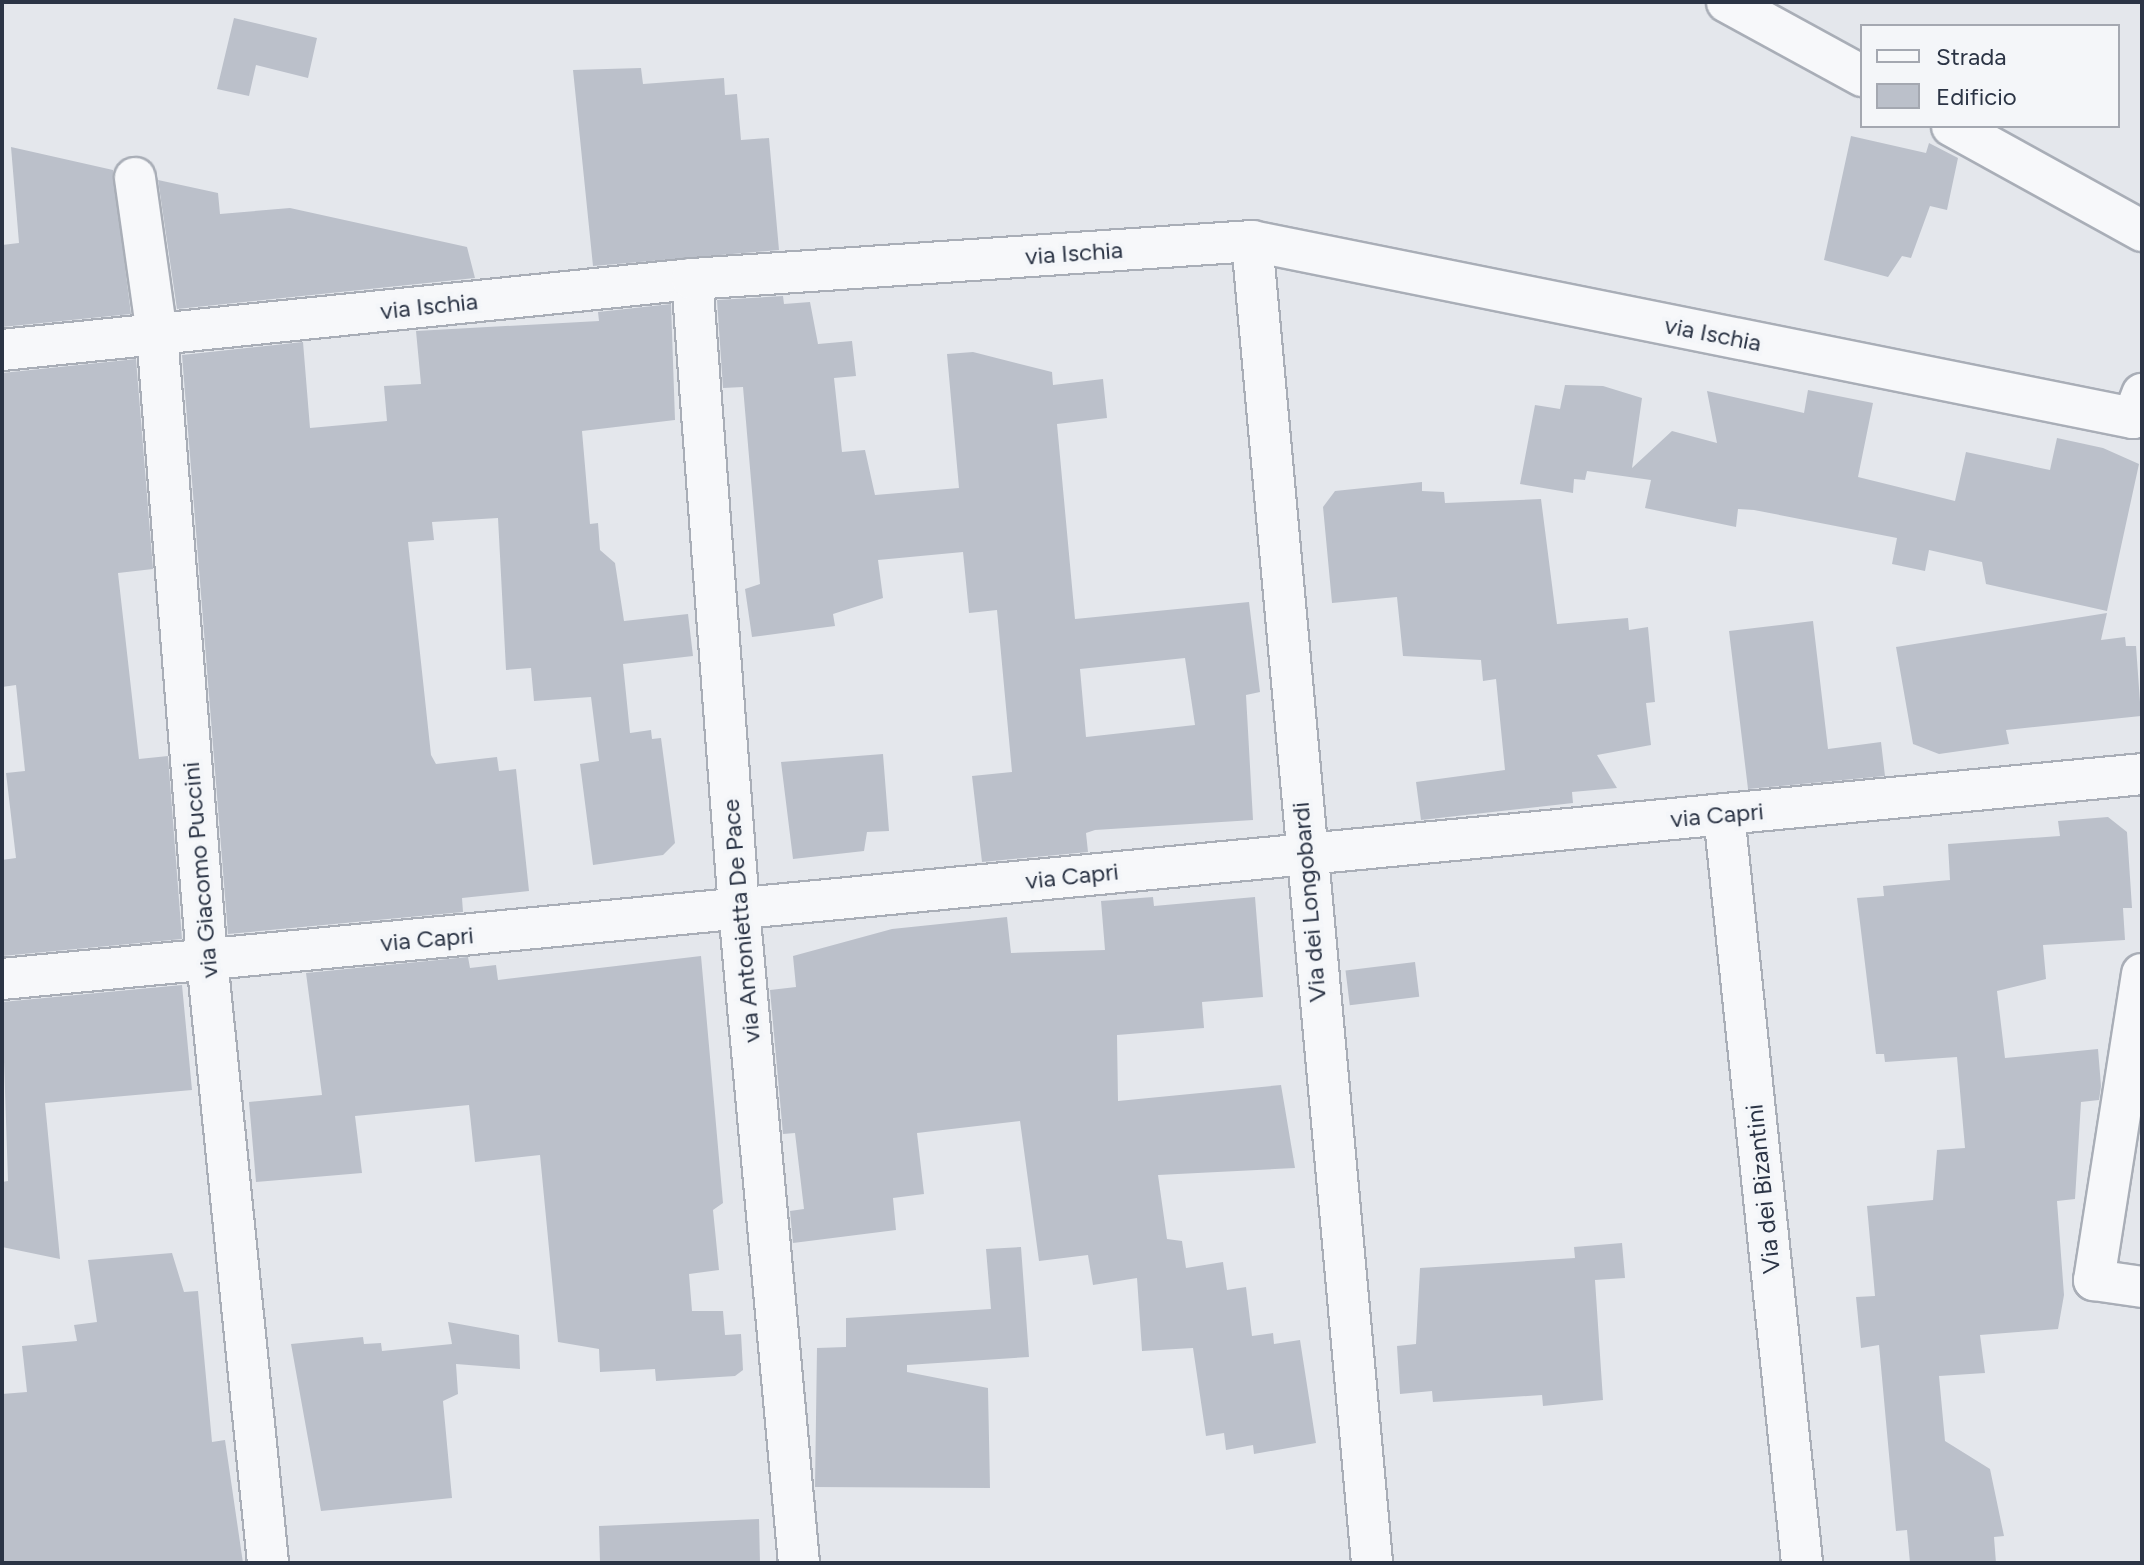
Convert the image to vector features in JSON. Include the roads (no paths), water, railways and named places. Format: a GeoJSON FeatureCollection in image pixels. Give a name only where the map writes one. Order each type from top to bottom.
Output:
{"type":"FeatureCollection","features":[{"type":"Feature","properties":{"kind":"street"},"geometry":{"type":"LineString","coordinates":[[1727,2],[1860,75]]}},
{"type":"Feature","properties":{"kind":"street"},"geometry":{"type":"LineString","coordinates":[[1956,128],[2142,231]]}},
{"type":"Feature","properties":{"kind":"street","name":"via Giacomo Puccini"},"geometry":{"type":"LineString","coordinates":[[135,178],[157,334],[207,959],[268,1563]]}},
{"type":"Feature","properties":{"kind":"street","name":"via Ischia"},"geometry":{"type":"LineString","coordinates":[[2,350],[692,279],[1252,241],[2138,406]]}},
{"type":"Feature","properties":{"kind":"street","name":"Via dei Longobardi"},"geometry":{"type":"LineString","coordinates":[[1252,241],[1304,854],[1372,1563]]}},
{"type":"Feature","properties":{"kind":"street","name":"via Antonietta De Pace"},"geometry":{"type":"LineString","coordinates":[[692,279],[739,909],[799,1563]]}},
{"type":"Feature","properties":{"kind":"street","name":"via Capri"},"geometry":{"type":"LineString","coordinates":[[2,979],[2142,774]]}},
{"type":"Feature","properties":{"kind":"street","name":"Via dei Bizantini"},"geometry":{"type":"LineString","coordinates":[[1724,814],[1802,1563]]}},
{"type":"Feature","properties":{"kind":"street"},"geometry":{"type":"LineString","coordinates":[[2142,974],[2094,1280],[2142,1287]]}}]}
